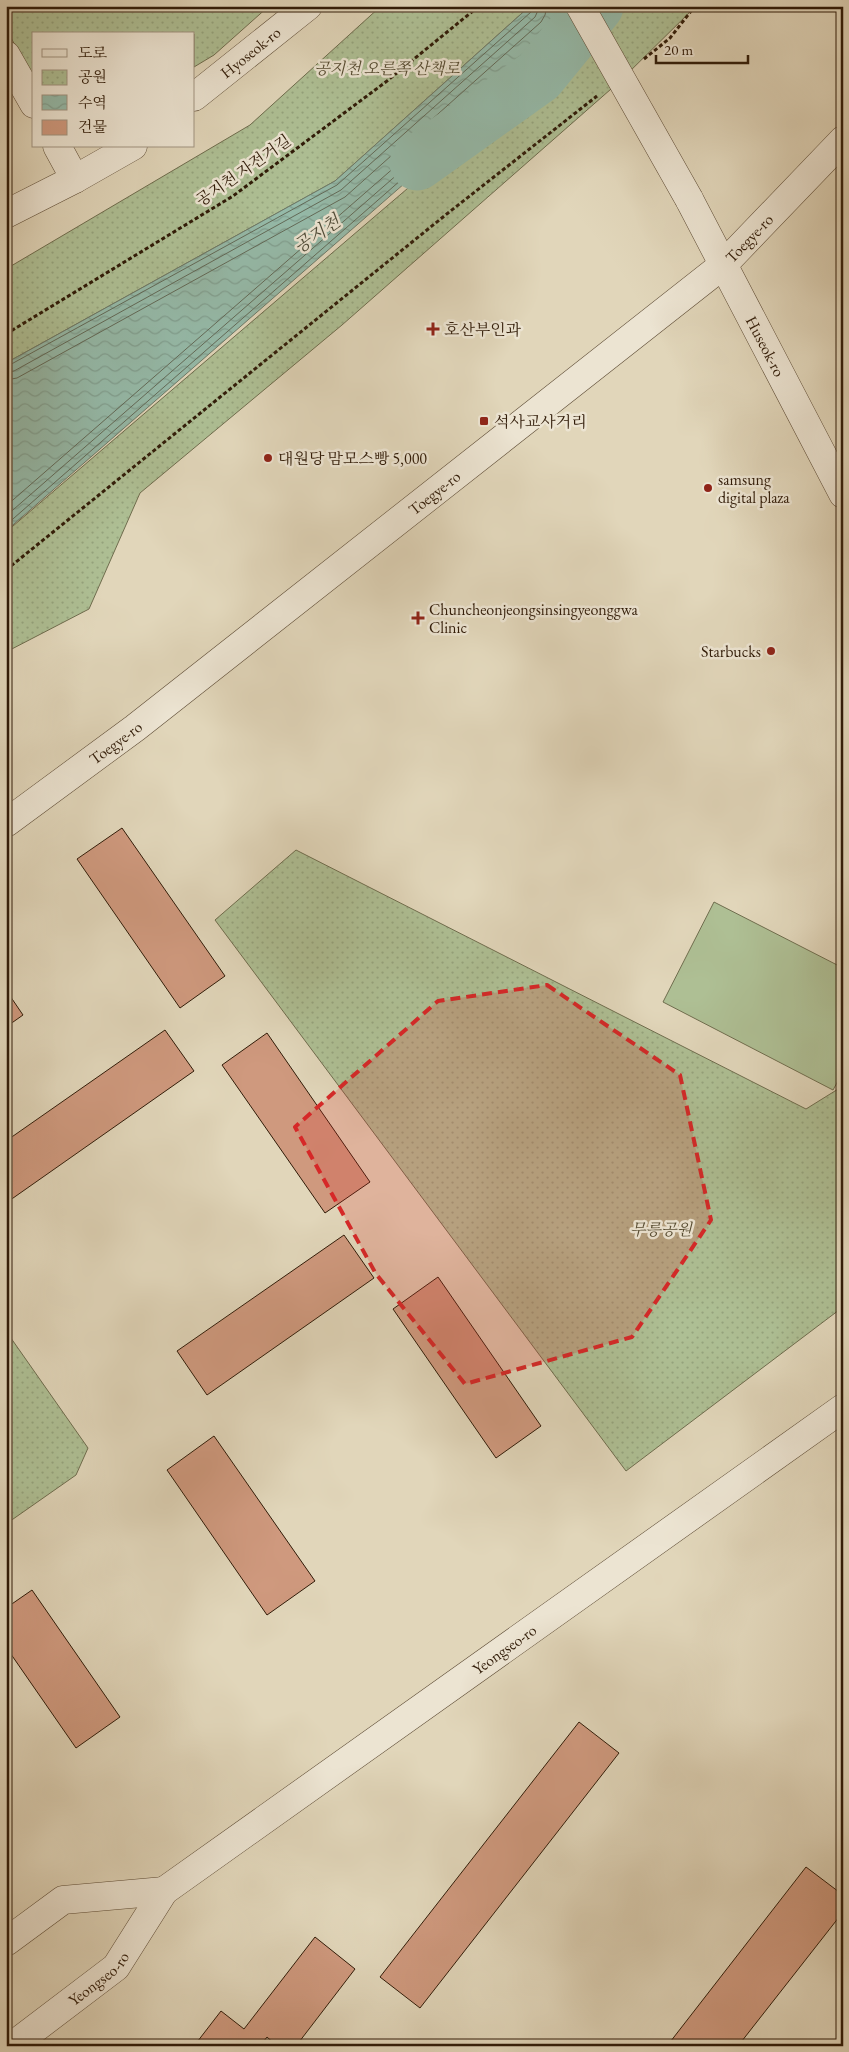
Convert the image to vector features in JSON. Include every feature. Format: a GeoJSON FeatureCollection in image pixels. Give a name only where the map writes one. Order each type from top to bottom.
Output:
{"type":"FeatureCollection","features":[{"type":"Feature","properties":{"kind":"street","name":"Hyoseok-ro"},"geometry":{"type":"LineString","coordinates":[[195,97],[308,6]]}},
{"type":"Feature","properties":{"kind":"street","name":"Huseok-ro"},"geometry":{"type":"LineString","coordinates":[[580,6],[689,199],[722,266],[843,494]]}},
{"type":"Feature","properties":{"kind":"street"},"geometry":{"type":"LineString","coordinates":[[6,55],[32,100]]}},
{"type":"Feature","properties":{"kind":"street","name":"Toegye-ro"},"geometry":{"type":"LineString","coordinates":[[6,823],[142,721],[722,266],[843,140]]}},
{"type":"Feature","properties":{"kind":"street"},"geometry":{"type":"LineString","coordinates":[[58,148],[75,179]]}},
{"type":"Feature","properties":{"kind":"street"},"geometry":{"type":"LineString","coordinates":[[6,214],[75,179],[129,148]]}},
{"type":"Feature","properties":{"kind":"street","name":"Yeongseo-ro"},"geometry":{"type":"LineString","coordinates":[[12,2046],[116,1967],[164,1891],[843,1408]]}},
{"type":"Feature","properties":{"kind":"street"},"geometry":{"type":"LineString","coordinates":[[6,1942],[63,1900],[164,1891]]}},
{"type":"Feature","properties":{"kind":"path","name":"공지천 자전거길"},"geometry":{"type":"LineString","coordinates":[[6,334],[233,196],[387,81],[479,6]]}},
{"type":"Feature","properties":{"kind":"path"},"geometry":{"type":"LineString","coordinates":[[640,62],[670,38],[695,6]]}},
{"type":"Feature","properties":{"kind":"path"},"geometry":{"type":"LineString","coordinates":[[6,570],[448,213],[601,93]]}},
{"type":"Feature","properties":{"kind":"highlighted area"},"geometry":{"type":"Polygon","coordinates":[[[547,985],[680,1075],[711,1220],[632,1337],[465,1384],[376,1274],[295,1127],[438,1001],[547,985]]]}},
{"type":"Feature","properties":{"kind":"green space"},"geometry":{"type":"Polygon","coordinates":[[[6,6],[269,6],[214,55],[195,66],[195,32],[32,32],[32,81],[6,27],[6,6]]]}},
{"type":"Feature","properties":{"kind":"green space","name":"공지천 오른쪽 산책로"},"geometry":{"type":"Polygon","coordinates":[[[381,6],[530,6],[335,181],[6,363],[6,269],[250,125],[381,6]]]}},
{"type":"Feature","properties":{"kind":"green space"},"geometry":{"type":"Polygon","coordinates":[[[615,6],[696,6],[619,82],[342,325],[140,493],[89,609],[6,652],[6,532],[539,76],[615,6]]]}},
{"type":"Feature","properties":{"kind":"green space","name":"무릉공원"},"geometry":{"type":"Polygon","coordinates":[[[296,850],[806,1109],[843,1086],[843,1307],[626,1471],[215,920],[296,850]]]}},
{"type":"Feature","properties":{"kind":"green space"},"geometry":{"type":"Polygon","coordinates":[[[714,902],[843,968],[843,1072],[833,1090],[663,1002],[714,902]]]}},
{"type":"Feature","properties":{"kind":"green space"},"geometry":{"type":"Polygon","coordinates":[[[6,1331],[88,1448],[76,1475],[6,1524],[6,1331]]]}},
{"type":"Feature","properties":{"kind":"water"},"geometry":{"type":"Polygon","coordinates":[[[530,6],[608,6],[6,531],[6,363],[335,181],[530,6]]]}},
{"type":"Feature","properties":{"kind":"building"},"geometry":{"type":"Polygon","coordinates":[[[122,828],[225,976],[180,1008],[77,859],[122,828]]]}},
{"type":"Feature","properties":{"kind":"building"},"geometry":{"type":"Polygon","coordinates":[[[6,990],[23,1015],[6,1027],[6,990]]]}},
{"type":"Feature","properties":{"kind":"building"},"geometry":{"type":"Polygon","coordinates":[[[165,1030],[194,1071],[6,1203],[6,1141],[165,1030]]]}},
{"type":"Feature","properties":{"kind":"building"},"geometry":{"type":"Polygon","coordinates":[[[267,1033],[370,1182],[325,1213],[222,1065],[267,1033]]]}},
{"type":"Feature","properties":{"kind":"building"},"geometry":{"type":"Polygon","coordinates":[[[344,1235],[374,1278],[207,1395],[177,1351],[344,1235]]]}},
{"type":"Feature","properties":{"kind":"building"},"geometry":{"type":"Polygon","coordinates":[[[438,1277],[541,1426],[496,1458],[393,1309],[438,1277]]]}},
{"type":"Feature","properties":{"kind":"building"},"geometry":{"type":"Polygon","coordinates":[[[214,1436],[315,1581],[267,1615],[167,1470],[214,1436]]]}},
{"type":"Feature","properties":{"kind":"building"},"geometry":{"type":"Polygon","coordinates":[[[32,1590],[120,1717],[76,1748],[6,1647],[6,1608],[32,1590]]]}},
{"type":"Feature","properties":{"kind":"building"},"geometry":{"type":"Polygon","coordinates":[[[579,1722],[619,1753],[420,2008],[380,1977],[579,1722]]]}},
{"type":"Feature","properties":{"kind":"building"},"geometry":{"type":"Polygon","coordinates":[[[806,1867],[843,1895],[843,1912],[738,2046],[667,2046],[806,1867]]]}},
{"type":"Feature","properties":{"kind":"building"},"geometry":{"type":"Polygon","coordinates":[[[315,1937],[355,1969],[296,2046],[277,2046],[267,2037],[260,2046],[194,2046],[221,2011],[244,2029],[315,1937]]]}},
{"type":"Feature","properties":{"kind":"waterway","name":"공지천"},"geometry":{"type":"LineString","coordinates":[[417,163],[539,76],[596,6]]}},
{"type":"Feature","properties":{"kind":"place","name":"호산부인과"},"geometry":{"type":"Point","coordinates":[433,329]}},
{"type":"Feature","properties":{"kind":"place","name":"석사교사거리"},"geometry":{"type":"Point","coordinates":[484,421]}},
{"type":"Feature","properties":{"kind":"place","name":"대원당 맘모스빵 5,000"},"geometry":{"type":"Point","coordinates":[268,458]}},
{"type":"Feature","properties":{"kind":"place","name":"samsung digital plaza"},"geometry":{"type":"Point","coordinates":[708,488]}},
{"type":"Feature","properties":{"kind":"place","name":"Chuncheonjeongsinsingyeonggwa Clinic"},"geometry":{"type":"Point","coordinates":[418,618]}},
{"type":"Feature","properties":{"kind":"place","name":"Starbucks"},"geometry":{"type":"Point","coordinates":[771,651]}}]}
